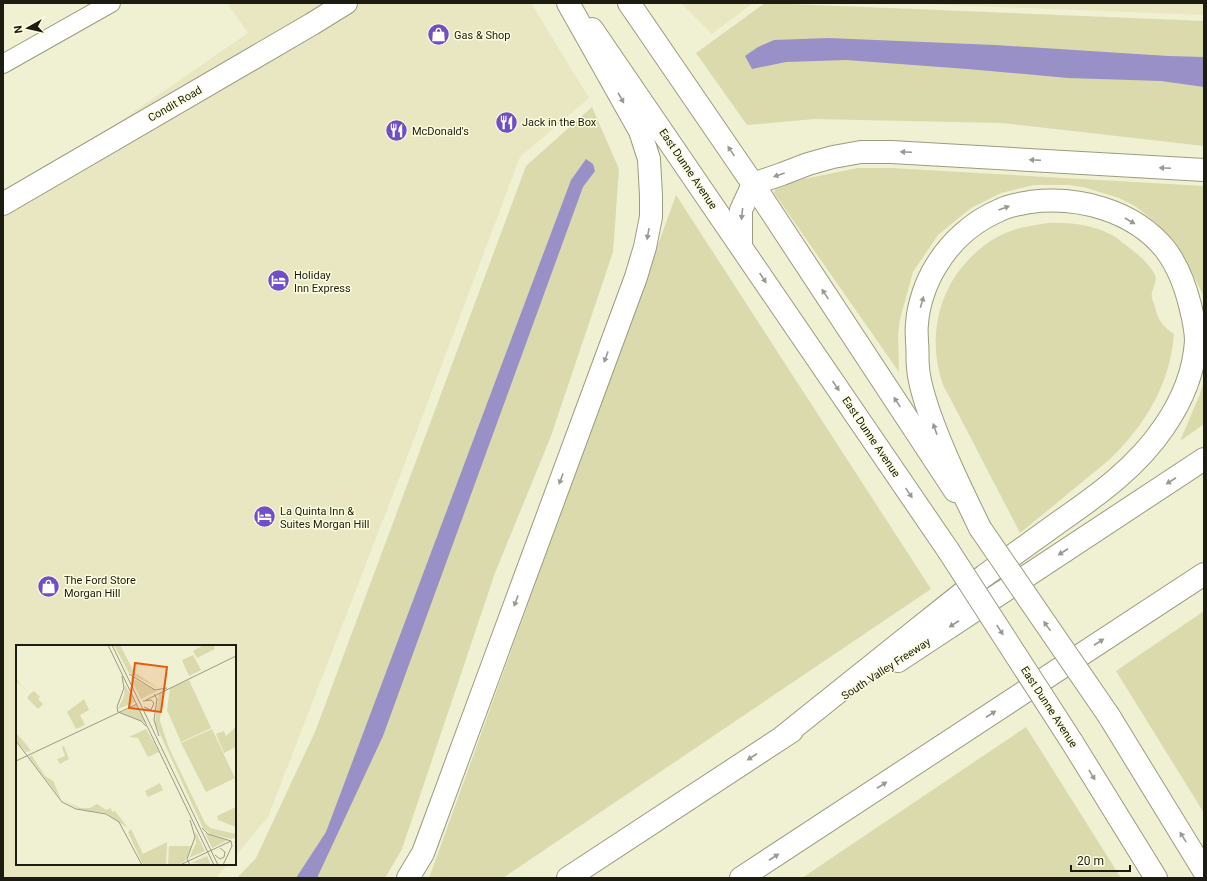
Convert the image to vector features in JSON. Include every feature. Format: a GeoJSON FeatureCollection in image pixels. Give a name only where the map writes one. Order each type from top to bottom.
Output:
{"type":"FeatureCollection","features":[{"type":"Feature","properties":{"kind":"main road","name":"Condit Road"},"geometry":{"type":"LineString","coordinates":[[3,204],[346,3]]}},
{"type":"Feature","properties":{"kind":"main road"},"geometry":{"type":"LineString","coordinates":[[408,878],[423,853],[636,277],[645,247],[651,217],[649,160],[640,131],[568,3]]}},
{"type":"Feature","properties":{"kind":"main road","name":"East Dunne Avenue"},"geometry":{"type":"LineString","coordinates":[[574,3],[948,550],[1072,742],[1156,878]]}},
{"type":"Feature","properties":{"kind":"main road"},"geometry":{"type":"LineString","coordinates":[[629,3],[753,184],[980,528],[1109,716],[1204,871]]}},
{"type":"Feature","properties":{"kind":"main road"},"geometry":{"type":"LineString","coordinates":[[741,246],[741,210],[753,184],[833,156],[861,152],[899,152],[1204,170]]}},
{"type":"Feature","properties":{"kind":"main road"},"geometry":{"type":"LineString","coordinates":[[781,738],[983,577],[1095,497],[1148,449],[1164,427],[1189,382],[1196,340],[1194,320],[1189,301],[1180,271],[1165,249],[1141,228],[1105,209],[1072,202],[1043,201],[1017,204],[1002,209],[975,223],[964,232],[936,265],[927,286],[921,303],[917,324],[918,369],[923,392],[939,440],[980,528]]}},
{"type":"Feature","properties":{"kind":"main road","name":"South Valley Freeway"},"geometry":{"type":"LineString","coordinates":[[568,878],[1204,459]]}},
{"type":"Feature","properties":{"kind":"main road"},"geometry":{"type":"LineString","coordinates":[[741,878],[1204,574]]}},
{"type":"Feature","properties":{"kind":"street"},"geometry":{"type":"LineString","coordinates":[[3,64],[111,3]]}},
{"type":"Feature","properties":{"kind":"shaded area"},"geometry":{"type":"Polygon","coordinates":[[[227,3],[531,3],[589,98],[520,157],[400,476],[268,817],[236,855],[236,645],[16,645],[16,865],[227,865],[216,878],[3,878],[3,202],[248,33],[227,3]]]}},
{"type":"Feature","properties":{"kind":"shaded area"},"geometry":{"type":"Polygon","coordinates":[[[681,3],[753,3],[712,34],[681,3]]]}},
{"type":"Feature","properties":{"kind":"shaded area"},"geometry":{"type":"Polygon","coordinates":[[[765,3],[1204,21],[1204,146],[1002,123],[814,119],[747,125],[696,53],[765,3]]]}},
{"type":"Feature","properties":{"kind":"shaded area"},"geometry":{"type":"Polygon","coordinates":[[[901,3],[1204,3],[1204,15],[901,3]]]}},
{"type":"Feature","properties":{"kind":"shaded area"},"geometry":{"type":"Polygon","coordinates":[[[828,38],[995,45],[1204,57],[1204,87],[1161,81],[1068,78],[846,60],[786,62],[752,69],[745,56],[758,47],[774,40],[828,38]]]}},
{"type":"Feature","properties":{"kind":"shaded area"},"geometry":{"type":"Polygon","coordinates":[[[592,107],[619,169],[613,252],[551,436],[495,573],[402,849],[385,878],[237,878],[256,858],[315,732],[526,166],[592,107]]]}},
{"type":"Feature","properties":{"kind":"shaded area"},"geometry":{"type":"Polygon","coordinates":[[[586,159],[593,164],[595,171],[583,187],[383,736],[317,878],[296,878],[326,832],[571,180],[586,159]]]}},
{"type":"Feature","properties":{"kind":"shaded area"},"geometry":{"type":"Polygon","coordinates":[[[858,168],[891,168],[1204,186],[1204,297],[1184,256],[1175,242],[1155,222],[1135,206],[1119,198],[1083,187],[1069,185],[1034,185],[1001,193],[971,208],[938,235],[913,272],[900,319],[898,334],[899,372],[774,193],[777,187],[804,179],[858,168]]]}},
{"type":"Feature","properties":{"kind":"shaded area"},"geometry":{"type":"Polygon","coordinates":[[[676,195],[931,589],[503,878],[429,878],[676,195]]]}},
{"type":"Feature","properties":{"kind":"shaded area"},"geometry":{"type":"Polygon","coordinates":[[[1049,223],[1073,224],[1097,229],[1115,237],[1138,255],[1148,264],[1156,278],[1152,299],[1157,315],[1165,327],[1174,334],[1172,353],[1161,387],[1154,403],[1134,433],[1109,460],[1020,533],[943,385],[936,354],[937,323],[940,308],[953,280],[972,256],[981,248],[1001,235],[1022,228],[1049,223]]]}},
{"type":"Feature","properties":{"kind":"shaded area"},"geometry":{"type":"Polygon","coordinates":[[[1204,380],[1204,424],[1180,441],[1200,394],[1204,380]]]}},
{"type":"Feature","properties":{"kind":"shaded area"},"geometry":{"type":"Polygon","coordinates":[[[1204,611],[1204,813],[1116,671],[1204,611]]]}},
{"type":"Feature","properties":{"kind":"shaded area"},"geometry":{"type":"Polygon","coordinates":[[[1026,727],[1121,878],[802,878],[1026,727]]]}},
{"type":"Feature","properties":{"kind":"place","name":"Gas & Shop"},"geometry":{"type":"Point","coordinates":[439,35]}},
{"type":"Feature","properties":{"kind":"place","name":"Jack in the Box"},"geometry":{"type":"Point","coordinates":[507,122]}},
{"type":"Feature","properties":{"kind":"place","name":"McDonald's"},"geometry":{"type":"Point","coordinates":[397,131]}},
{"type":"Feature","properties":{"kind":"place","name":"Holiday Inn Express"},"geometry":{"type":"Point","coordinates":[279,281]}},
{"type":"Feature","properties":{"kind":"place","name":"La Quinta Inn & Suites Morgan Hill"},"geometry":{"type":"Point","coordinates":[264,517]}},
{"type":"Feature","properties":{"kind":"place","name":"The Ford Store Morgan Hill"},"geometry":{"type":"Point","coordinates":[49,586]}}]}
